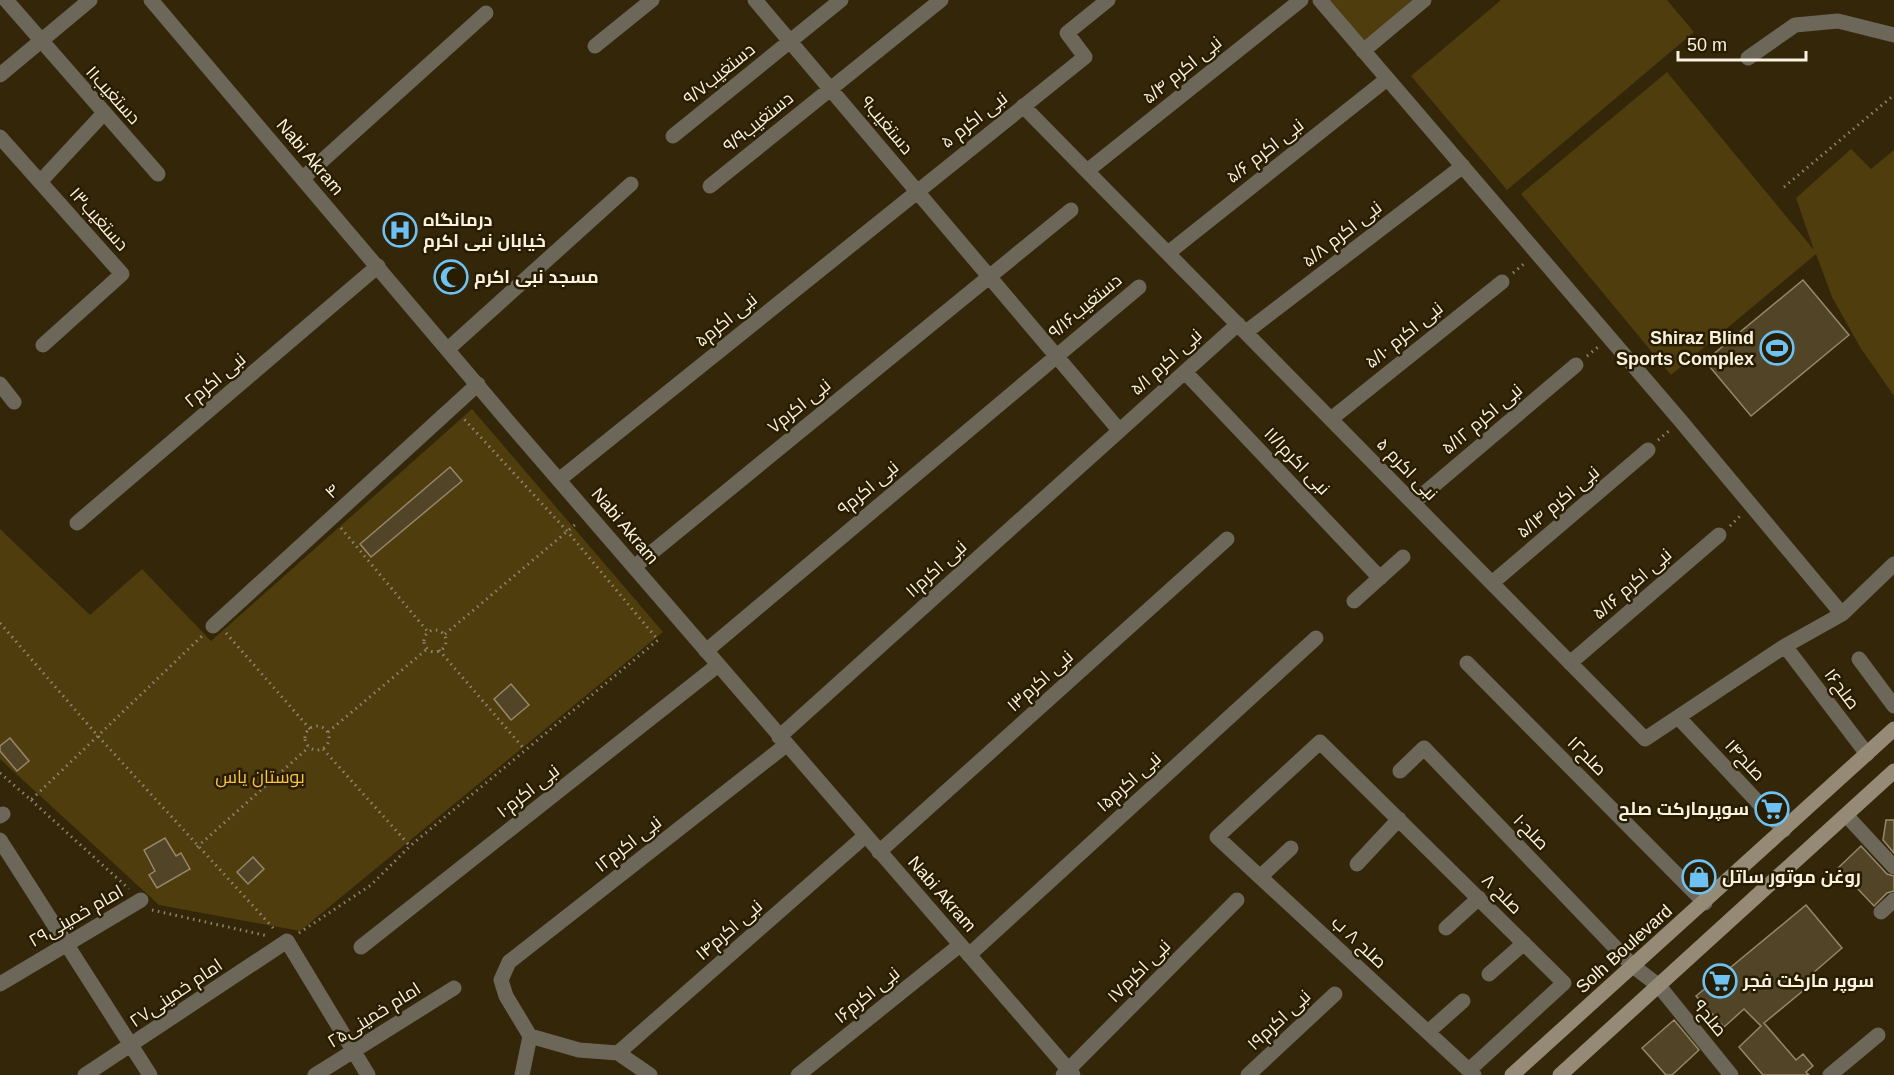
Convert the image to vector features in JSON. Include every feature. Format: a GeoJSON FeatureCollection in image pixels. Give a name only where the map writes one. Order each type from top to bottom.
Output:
{"type":"FeatureCollection","features":[{"type":"Feature","properties":{"kind":"main road","name":"Solh Boulevard"},"geometry":{"type":"LineString","coordinates":[[1512,1075],[1705,903],[1894,729]]}},
{"type":"Feature","properties":{"kind":"main road"},"geometry":{"type":"LineString","coordinates":[[1560,1075],[1894,771]]}},
{"type":"Feature","properties":{"kind":"street","name":"دستغیب۱۱"},"geometry":{"type":"LineString","coordinates":[[6,0],[158,174]]}},
{"type":"Feature","properties":{"kind":"street"},"geometry":{"type":"LineString","coordinates":[[0,75],[90,0]]}},
{"type":"Feature","properties":{"kind":"street","name":"Nabi Akram"},"geometry":{"type":"LineString","coordinates":[[151,0],[1069,1073]]}},
{"type":"Feature","properties":{"kind":"street"},"geometry":{"type":"LineString","coordinates":[[596,46],[652,0]]}},
{"type":"Feature","properties":{"kind":"street","name":"دستغیب۹"},"geometry":{"type":"LineString","coordinates":[[755,0],[1056,355]]}},
{"type":"Feature","properties":{"kind":"street","name":"دستغیب۹/۷"},"geometry":{"type":"LineString","coordinates":[[673,136],[842,0]]}},
{"type":"Feature","properties":{"kind":"street","name":"دستغیب۹/۹"},"geometry":{"type":"LineString","coordinates":[[710,186],[941,0]]}},
{"type":"Feature","properties":{"kind":"street"},"geometry":{"type":"LineString","coordinates":[[1023,106],[1085,57],[1067,33],[1108,0]]}},
{"type":"Feature","properties":{"kind":"street","name":"نبی اکرم ۵/۴"},"geometry":{"type":"LineString","coordinates":[[1087,171],[1300,0]]}},
{"type":"Feature","properties":{"kind":"street"},"geometry":{"type":"LineString","coordinates":[[1320,0],[1680,420],[1842,614]]}},
{"type":"Feature","properties":{"kind":"street"},"geometry":{"type":"LineString","coordinates":[[1363,51],[1424,0]]}},
{"type":"Feature","properties":{"kind":"street"},"geometry":{"type":"LineString","coordinates":[[303,178],[486,13]]}},
{"type":"Feature","properties":{"kind":"street"},"geometry":{"type":"LineString","coordinates":[[1748,58],[1795,25],[1838,21],[1894,35]]}},
{"type":"Feature","properties":{"kind":"street","name":"نبی اکرم ۵/۶"},"geometry":{"type":"LineString","coordinates":[[1168,253],[1387,79]]}},
{"type":"Feature","properties":{"kind":"street","name":"نبی اکرم ۵"},"geometry":{"type":"LineString","coordinates":[[917,191],[1023,106],[1645,738],[1785,646],[1842,614],[1894,564]]}},
{"type":"Feature","properties":{"kind":"street"},"geometry":{"type":"LineString","coordinates":[[40,182],[104,113]]}},
{"type":"Feature","properties":{"kind":"street","name":"دستغیب۱۳"},"geometry":{"type":"LineString","coordinates":[[0,137],[122,274],[43,345]]}},
{"type":"Feature","properties":{"kind":"street","name":"نبی اکرم ۵/۸"},"geometry":{"type":"LineString","coordinates":[[1242,328],[1462,166]]}},
{"type":"Feature","properties":{"kind":"street"},"geometry":{"type":"LineString","coordinates":[[448,349],[632,184]]}},
{"type":"Feature","properties":{"kind":"street","name":"نبی اکرم۵"},"geometry":{"type":"LineString","coordinates":[[560,479],[917,191]]}},
{"type":"Feature","properties":{"kind":"street","name":"نبی اکرم۷"},"geometry":{"type":"LineString","coordinates":[[634,567],[1071,210]]}},
{"type":"Feature","properties":{"kind":"street","name":"نبی اکرم۲"},"geometry":{"type":"LineString","coordinates":[[77,523],[378,266]]}},
{"type":"Feature","properties":{"kind":"street","name":"نبی اکرم ۵/۱۰"},"geometry":{"type":"LineString","coordinates":[[1331,419],[1502,282]]}},
{"type":"Feature","properties":{"kind":"street","name":"دستغیب۹/۱۶"},"geometry":{"type":"LineString","coordinates":[[1056,355],[1139,286]]}},
{"type":"Feature","properties":{"kind":"street","name":"نبی اکرم ۵/۱"},"geometry":{"type":"LineString","coordinates":[[1119,430],[1185,372],[1242,328]]}},
{"type":"Feature","properties":{"kind":"street"},"geometry":{"type":"LineString","coordinates":[[1056,355],[1119,430]]}},
{"type":"Feature","properties":{"kind":"street","name":"نبی اکرم۹"},"geometry":{"type":"LineString","coordinates":[[706,651],[1056,355]]}},
{"type":"Feature","properties":{"kind":"street","name":"نبی اکرم ۵/۱۲"},"geometry":{"type":"LineString","coordinates":[[1413,503],[1576,364]]}},
{"type":"Feature","properties":{"kind":"street","name":"نبی اکرم۱۱/۱"},"geometry":{"type":"LineString","coordinates":[[1185,372],[1380,578]]}},
{"type":"Feature","properties":{"kind":"street"},"geometry":{"type":"LineString","coordinates":[[0,384],[14,402]]}},
{"type":"Feature","properties":{"kind":"street","name":"۴"},"geometry":{"type":"LineString","coordinates":[[215,624],[478,384]]}},
{"type":"Feature","properties":{"kind":"street","name":"نبی اکرم۱۱"},"geometry":{"type":"LineString","coordinates":[[783,741],[1119,430]]}},
{"type":"Feature","properties":{"kind":"street","name":"نبی اکرم ۵/۱۴"},"geometry":{"type":"LineString","coordinates":[[1492,583],[1648,450]]}},
{"type":"Feature","properties":{"kind":"street","name":"نبی اکرم ۵/۱۶"},"geometry":{"type":"LineString","coordinates":[[1570,663],[1719,535]]}},
{"type":"Feature","properties":{"kind":"street","name":"نبی اکرم۱۳"},"geometry":{"type":"LineString","coordinates":[[879,852],[1227,539]]}},
{"type":"Feature","properties":{"kind":"street"},"geometry":{"type":"LineString","coordinates":[[1354,601],[1403,557]]}},
{"type":"Feature","properties":{"kind":"street","name":"نبی اکرم۱۵"},"geometry":{"type":"LineString","coordinates":[[965,950],[1316,638]]}},
{"type":"Feature","properties":{"kind":"street","name":"صلح۱۶"},"geometry":{"type":"LineString","coordinates":[[1785,646],[1867,754]]}},
{"type":"Feature","properties":{"kind":"street"},"geometry":{"type":"LineString","coordinates":[[1859,659],[1894,706]]}},
{"type":"Feature","properties":{"kind":"street","name":"صلح۱۲"},"geometry":{"type":"LineString","coordinates":[[1467,663],[1705,903]]}},
{"type":"Feature","properties":{"kind":"street","name":"نبی اکرم۱۰"},"geometry":{"type":"LineString","coordinates":[[361,947],[718,665]]}},
{"type":"Feature","properties":{"kind":"street","name":"صلح۱۴"},"geometry":{"type":"LineString","coordinates":[[1678,717],[1784,830]]}},
{"type":"Feature","properties":{"kind":"street","name":"نبی اکرم۱۲"},"geometry":{"type":"LineString","coordinates":[[530,1036],[506,996],[501,980],[509,962],[783,741]]}},
{"type":"Feature","properties":{"kind":"street","name":"۸ صلح"},"geometry":{"type":"LineString","coordinates":[[1217,837],[1320,742],[1564,982],[1472,1072]]}},
{"type":"Feature","properties":{"kind":"street","name":"صلح۱۰"},"geometry":{"type":"LineString","coordinates":[[1400,771],[1425,748],[1633,966]]}},
{"type":"Feature","properties":{"kind":"street"},"geometry":{"type":"LineString","coordinates":[[1846,815],[1894,867]]}},
{"type":"Feature","properties":{"kind":"street"},"geometry":{"type":"LineString","coordinates":[[1357,864],[1399,819]]}},
{"type":"Feature","properties":{"kind":"street","name":"نبی اکرم۱۴"},"geometry":{"type":"LineString","coordinates":[[618,1053],[865,836]]}},
{"type":"Feature","properties":{"kind":"street","name":"صلح ۸ ب"},"geometry":{"type":"LineString","coordinates":[[1217,837],[1472,1072]]}},
{"type":"Feature","properties":{"kind":"street"},"geometry":{"type":"LineString","coordinates":[[0,840],[150,1075]]}},
{"type":"Feature","properties":{"kind":"street"},"geometry":{"type":"LineString","coordinates":[[1260,877],[1291,848]]}},
{"type":"Feature","properties":{"kind":"street"},"geometry":{"type":"LineString","coordinates":[[1446,928],[1479,898]]}},
{"type":"Feature","properties":{"kind":"street","name":"امام خمینی۲۹"},"geometry":{"type":"LineString","coordinates":[[0,984],[141,900]]}},
{"type":"Feature","properties":{"kind":"street","name":"نبی اکرم۱۷"},"geometry":{"type":"LineString","coordinates":[[1069,1073],[1237,900]]}},
{"type":"Feature","properties":{"kind":"street"},"geometry":{"type":"LineString","coordinates":[[1881,912],[1894,900]]}},
{"type":"Feature","properties":{"kind":"street"},"geometry":{"type":"LineString","coordinates":[[287,941],[368,1075]]}},
{"type":"Feature","properties":{"kind":"street","name":"امام خمینی۲۷"},"geometry":{"type":"LineString","coordinates":[[86,1075],[287,941]]}},
{"type":"Feature","properties":{"kind":"street"},"geometry":{"type":"LineString","coordinates":[[1489,975],[1524,943]]}},
{"type":"Feature","properties":{"kind":"street","name":"نبی اکرم۱۶"},"geometry":{"type":"LineString","coordinates":[[798,1075],[965,950]]}},
{"type":"Feature","properties":{"kind":"street","name":"صلح۹"},"geometry":{"type":"LineString","coordinates":[[1633,966],[1659,986],[1731,1075]]}},
{"type":"Feature","properties":{"kind":"street","name":"امام خمینی۲۵"},"geometry":{"type":"LineString","coordinates":[[315,1075],[454,988]]}},
{"type":"Feature","properties":{"kind":"street","name":"نبی اکرم۱۹"},"geometry":{"type":"LineString","coordinates":[[1248,1075],[1335,994]]}},
{"type":"Feature","properties":{"kind":"street"},"geometry":{"type":"LineString","coordinates":[[1428,1032],[1463,1001]]}},
{"type":"Feature","properties":{"kind":"street"},"geometry":{"type":"LineString","coordinates":[[1830,1075],[1878,1035]]}},
{"type":"Feature","properties":{"kind":"street"},"geometry":{"type":"LineString","coordinates":[[522,1075],[530,1036],[579,1050],[618,1053],[650,1075]]}},
{"type":"Feature","properties":{"kind":"path"},"geometry":{"type":"LineString","coordinates":[[1784,187],[1894,95]]}},
{"type":"Feature","properties":{"kind":"path"},"geometry":{"type":"LineString","coordinates":[[1502,282],[1536,252]]}},
{"type":"Feature","properties":{"kind":"path"},"geometry":{"type":"LineString","coordinates":[[1576,364],[1609,338]]}},
{"type":"Feature","properties":{"kind":"path"},"geometry":{"type":"LineString","coordinates":[[0,623],[197,847],[287,941],[371,885],[410,846],[658,640],[567,531],[453,406]]}},
{"type":"Feature","properties":{"kind":"path"},"geometry":{"type":"LineString","coordinates":[[1648,450],[1680,420]]}},
{"type":"Feature","properties":{"kind":"path"},"geometry":{"type":"LineString","coordinates":[[1719,535],[1752,506]]}},
{"type":"Feature","properties":{"kind":"path"},"geometry":{"type":"LineString","coordinates":[[445,634],[588,513]]}},
{"type":"Feature","properties":{"kind":"path"},"geometry":{"type":"LineString","coordinates":[[332,518],[428,632]]}},
{"type":"Feature","properties":{"kind":"path"},"geometry":{"type":"LineString","coordinates":[[0,773],[31,800],[215,624],[310,729]]}},
{"type":"Feature","properties":{"kind":"path"},"geometry":{"type":"LineString","coordinates":[[435,629],[445,634],[446,645],[440,650],[433,652],[427,649],[424,638],[428,632],[435,629]]}},
{"type":"Feature","properties":{"kind":"path"},"geometry":{"type":"LineString","coordinates":[[328,732],[427,649]]}},
{"type":"Feature","properties":{"kind":"path"},"geometry":{"type":"LineString","coordinates":[[440,650],[525,750]]}},
{"type":"Feature","properties":{"kind":"path"},"geometry":{"type":"LineString","coordinates":[[317,726],[328,732],[328,743],[323,749],[316,750],[309,747],[305,736],[310,729],[317,726]]}},
{"type":"Feature","properties":{"kind":"path"},"geometry":{"type":"LineString","coordinates":[[197,847],[309,747]]}},
{"type":"Feature","properties":{"kind":"path"},"geometry":{"type":"LineString","coordinates":[[323,749],[410,846]]}},
{"type":"Feature","properties":{"kind":"green space"},"geometry":{"type":"Polygon","coordinates":[[[1329,0],[1412,0],[1363,41],[1329,0]]]}},
{"type":"Feature","properties":{"kind":"green space"},"geometry":{"type":"Polygon","coordinates":[[[1501,0],[1667,0],[1694,32],[1507,190],[1411,76],[1501,0]]]}},
{"type":"Feature","properties":{"kind":"green space"},"geometry":{"type":"Polygon","coordinates":[[[1667,72],[1814,250],[1796,198],[1851,149],[1871,169],[1894,150],[1894,396],[1860,347],[1832,297],[1816,254],[1671,375],[1521,194],[1667,72]]]}},
{"type":"Feature","properties":{"kind":"green space","name":"بوستان یاس"},"geometry":{"type":"Polygon","coordinates":[[[472,409],[663,632],[300,931],[159,905],[0,759],[0,529],[90,615],[142,569],[211,641],[472,409]]]}},
{"type":"Feature","properties":{"kind":"building","name":"Shiraz Blind Sports Complex"},"geometry":{"type":"Polygon","coordinates":[[[1803,280],[1849,335],[1751,416],[1705,361],[1803,280]]]}},
{"type":"Feature","properties":{"kind":"building"},"geometry":{"type":"Polygon","coordinates":[[[450,467],[462,481],[371,557],[360,544],[450,467]]]}},
{"type":"Feature","properties":{"kind":"building"},"geometry":{"type":"Polygon","coordinates":[[[511,684],[529,705],[511,720],[494,699],[511,684]]]}},
{"type":"Feature","properties":{"kind":"building"},"geometry":{"type":"Polygon","coordinates":[[[10,738],[29,761],[17,771],[0,751],[0,746],[10,738]]]}},
{"type":"Feature","properties":{"kind":"building"},"geometry":{"type":"Polygon","coordinates":[[[1886,820],[1894,820],[1894,853],[1883,840],[1886,820]]]}},
{"type":"Feature","properties":{"kind":"building"},"geometry":{"type":"Polygon","coordinates":[[[165,838],[176,856],[181,853],[190,869],[157,888],[149,875],[155,871],[144,850],[165,838]]]}},
{"type":"Feature","properties":{"kind":"building"},"geometry":{"type":"Polygon","coordinates":[[[1861,846],[1887,874],[1894,876],[1894,891],[1887,893],[1874,906],[1838,868],[1861,846]]]}},
{"type":"Feature","properties":{"kind":"building"},"geometry":{"type":"Polygon","coordinates":[[[253,857],[264,869],[248,884],[237,872],[253,857]]]}},
{"type":"Feature","properties":{"kind":"building"},"geometry":{"type":"Polygon","coordinates":[[[1806,905],[1842,948],[1805,980],[1810,985],[1764,1023],[1796,1060],[1803,1054],[1813,1066],[1806,1072],[1809,1075],[1763,1075],[1739,1047],[1761,1026],[1744,1009],[1724,1027],[1696,996],[1806,905]]]}},
{"type":"Feature","properties":{"kind":"building"},"geometry":{"type":"Polygon","coordinates":[[[1674,1020],[1699,1050],[1672,1075],[1666,1075],[1642,1048],[1674,1020]]]}},
{"type":"Feature","properties":{"kind":"place","name":"درمانگاه خیابان نبی اکرم"},"geometry":{"type":"Point","coordinates":[400,230]}},
{"type":"Feature","properties":{"kind":"place","name":"مسجد نبی اکرم"},"geometry":{"type":"Point","coordinates":[451,277]}},
{"type":"Feature","properties":{"kind":"place","name":"Shiraz Blind Sports Complex"},"geometry":{"type":"Point","coordinates":[1777,348]}},
{"type":"Feature","properties":{"kind":"place","name":"سوپرمارکت صلح"},"geometry":{"type":"Point","coordinates":[1772,809]}},
{"type":"Feature","properties":{"kind":"place","name":"روغن موتور ساتل"},"geometry":{"type":"Point","coordinates":[1699,877]}},
{"type":"Feature","properties":{"kind":"place","name":"سوپر مارکت فجر"},"geometry":{"type":"Point","coordinates":[1720,981]}}]}
